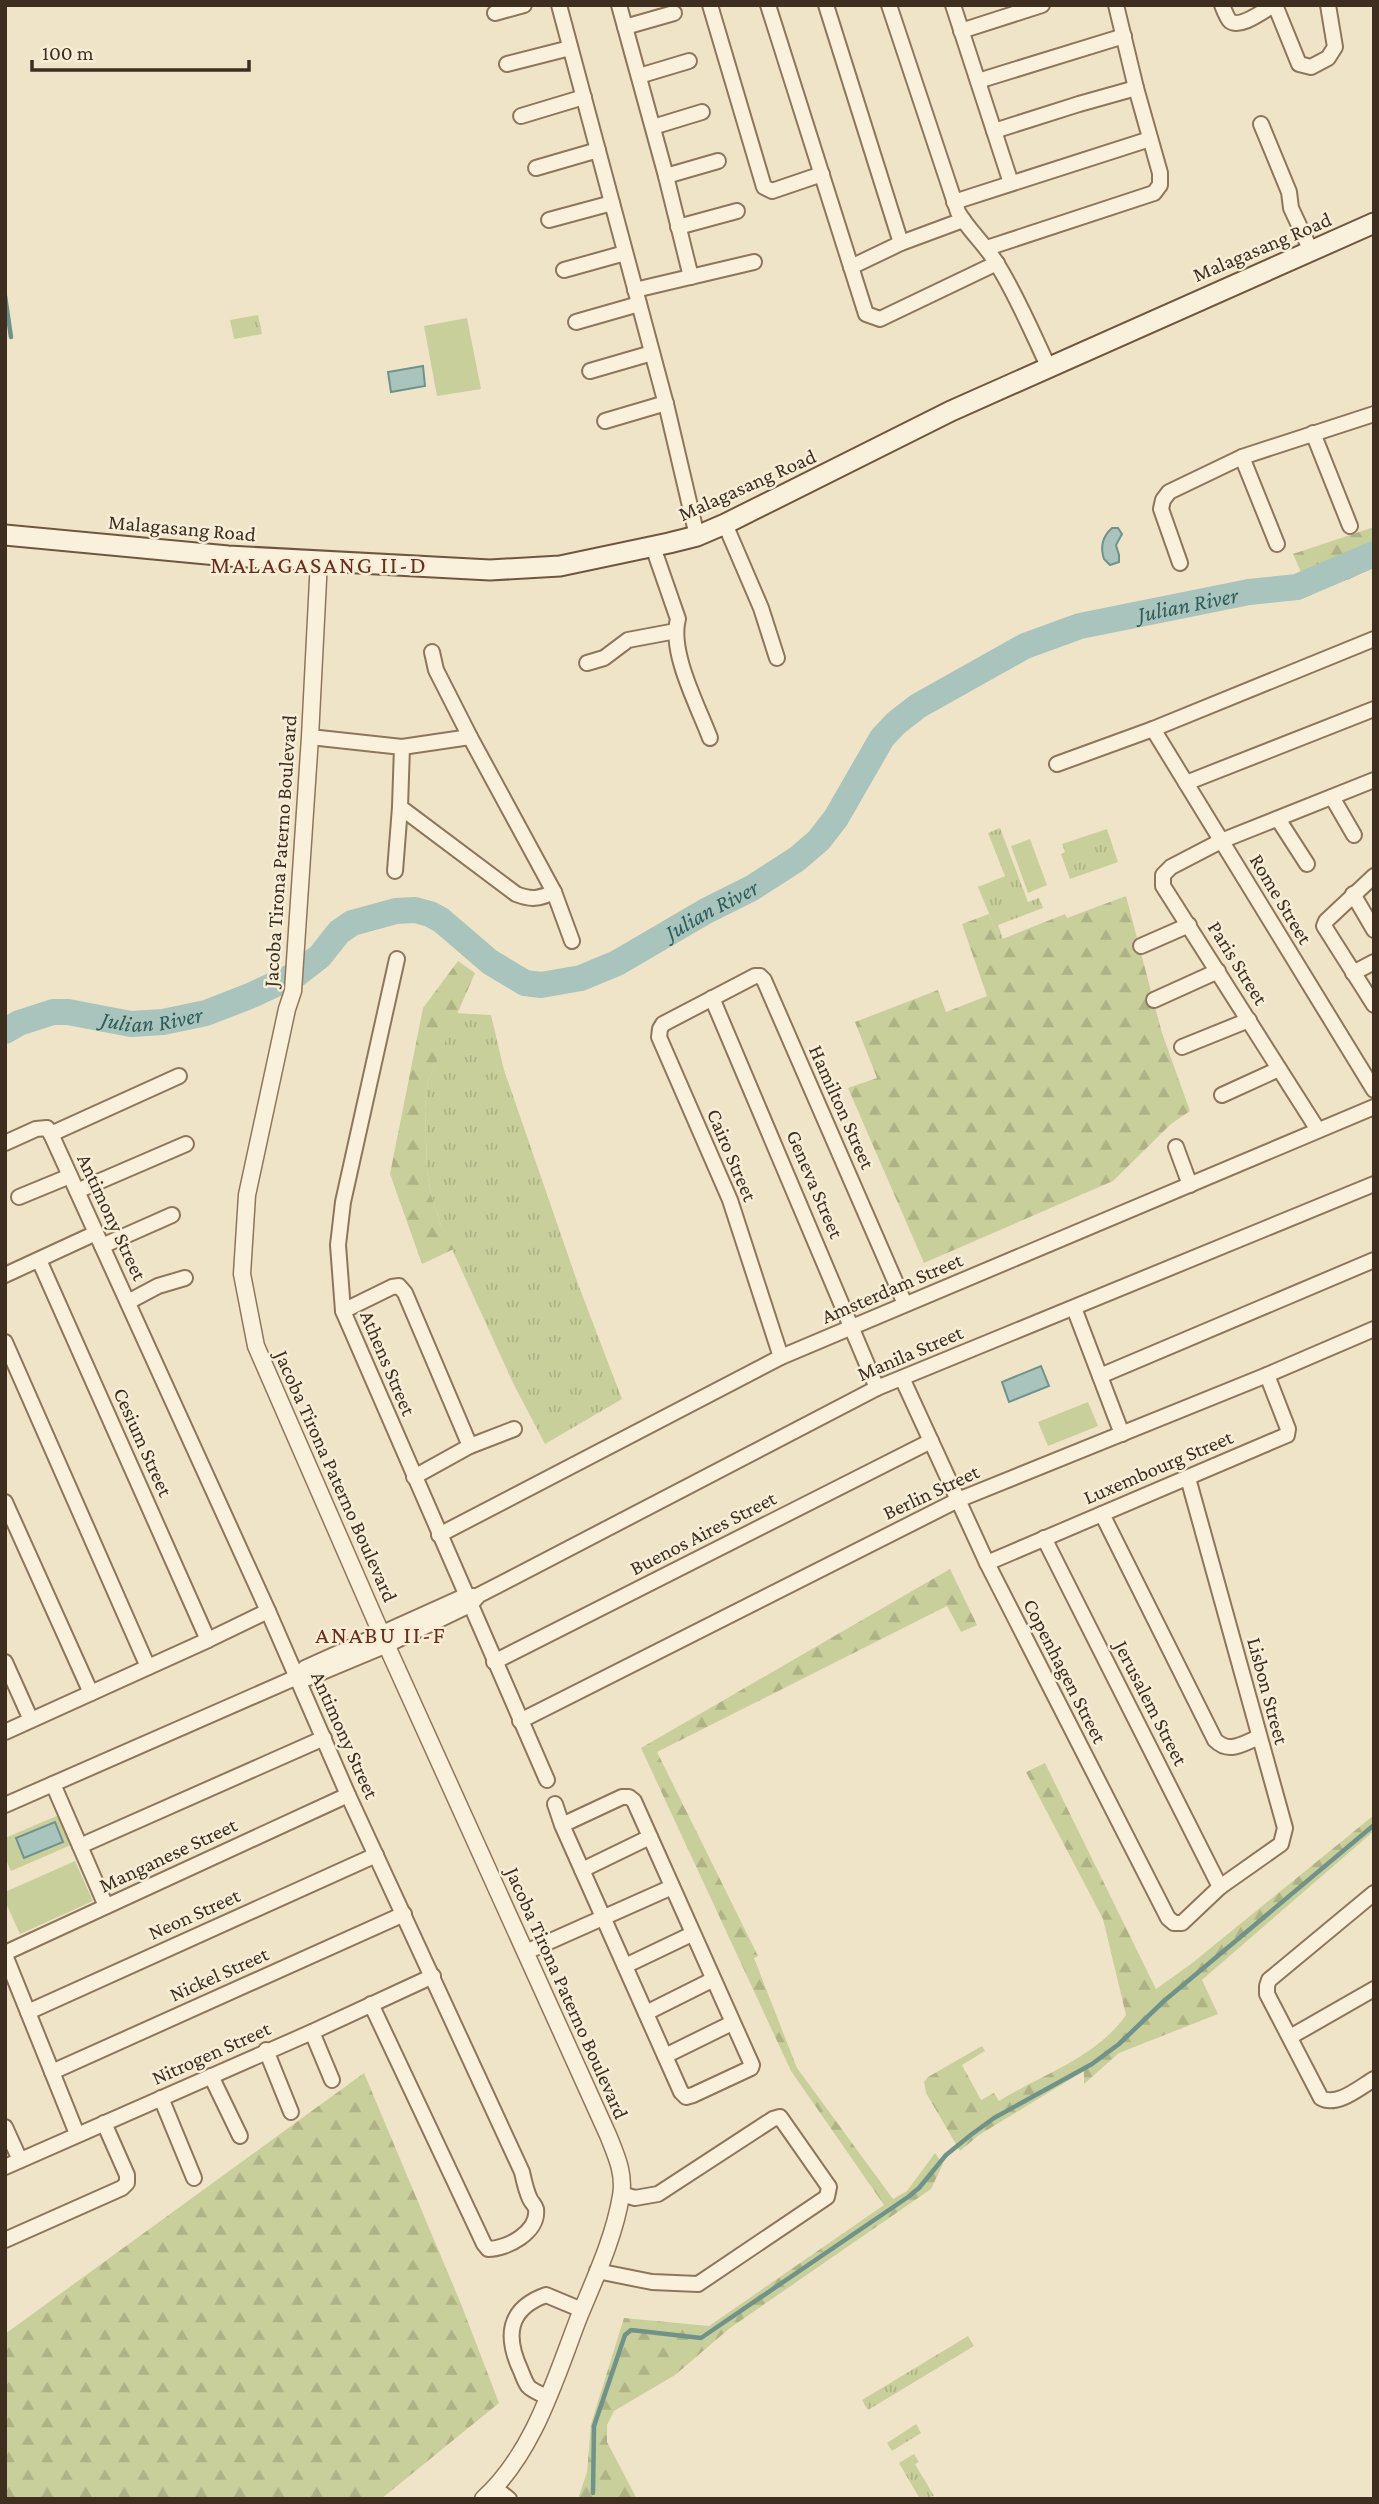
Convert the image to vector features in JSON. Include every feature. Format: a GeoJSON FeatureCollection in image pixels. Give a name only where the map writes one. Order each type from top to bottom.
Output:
{"type":"FeatureCollection","features":[{"type":"Feature","properties":{"kind":"main road","name":"Malagasang Road"},"geometry":{"type":"LineString","coordinates":[[5,535],[228,556],[491,570],[560,566],[653,547],[697,536],[725,524],[951,411],[1048,366],[1374,223]]}},
{"type":"Feature","properties":{"kind":"street"},"geometry":{"type":"LineString","coordinates":[[495,13],[524,5]]}},
{"type":"Feature","properties":{"kind":"street"},"geometry":{"type":"LineString","coordinates":[[559,5],[666,403],[697,536]]}},
{"type":"Feature","properties":{"kind":"street"},"geometry":{"type":"LineString","coordinates":[[619,5],[667,176],[691,278]]}},
{"type":"Feature","properties":{"kind":"street"},"geometry":{"type":"LineString","coordinates":[[710,5],[764,187],[772,191],[822,174]]}},
{"type":"Feature","properties":{"kind":"street"},"geometry":{"type":"LineString","coordinates":[[768,5],[866,314],[880,319],[997,263]]}},
{"type":"Feature","properties":{"kind":"street"},"geometry":{"type":"LineString","coordinates":[[826,5],[901,243]]}},
{"type":"Feature","properties":{"kind":"street"},"geometry":{"type":"LineString","coordinates":[[889,5],[954,202],[962,220],[987,248],[1010,285],[1048,366]]}},
{"type":"Feature","properties":{"kind":"street"},"geometry":{"type":"LineString","coordinates":[[953,5],[1011,183]]}},
{"type":"Feature","properties":{"kind":"street"},"geometry":{"type":"LineString","coordinates":[[961,31],[1042,5]]}},
{"type":"Feature","properties":{"kind":"street"},"geometry":{"type":"LineString","coordinates":[[987,248],[1154,193],[1160,185],[1160,173],[1116,5]]}},
{"type":"Feature","properties":{"kind":"street"},"geometry":{"type":"LineString","coordinates":[[1222,5],[1229,20],[1234,23],[1242,23],[1274,5],[1299,64],[1311,67],[1328,58],[1335,47],[1328,5]]}},
{"type":"Feature","properties":{"kind":"street"},"geometry":{"type":"LineString","coordinates":[[625,27],[674,13]]}},
{"type":"Feature","properties":{"kind":"street"},"geometry":{"type":"LineString","coordinates":[[978,81],[1124,36]]}},
{"type":"Feature","properties":{"kind":"street"},"geometry":{"type":"LineString","coordinates":[[507,64],[570,48]]}},
{"type":"Feature","properties":{"kind":"street"},"geometry":{"type":"LineString","coordinates":[[639,76],[689,61]]}},
{"type":"Feature","properties":{"kind":"street"},"geometry":{"type":"LineString","coordinates":[[994,131],[1136,88]]}},
{"type":"Feature","properties":{"kind":"street"},"geometry":{"type":"LineString","coordinates":[[522,116],[583,97]]}},
{"type":"Feature","properties":{"kind":"street"},"geometry":{"type":"LineString","coordinates":[[653,127],[702,112]]}},
{"type":"Feature","properties":{"kind":"street"},"geometry":{"type":"LineString","coordinates":[[1261,124],[1289,192],[1291,208],[1311,251]]}},
{"type":"Feature","properties":{"kind":"street"},"geometry":{"type":"LineString","coordinates":[[954,202],[1150,139]]}},
{"type":"Feature","properties":{"kind":"street"},"geometry":{"type":"LineString","coordinates":[[537,168],[598,150]]}},
{"type":"Feature","properties":{"kind":"street"},"geometry":{"type":"LineString","coordinates":[[667,176],[718,161]]}},
{"type":"Feature","properties":{"kind":"street"},"geometry":{"type":"LineString","coordinates":[[549,220],[612,203]]}},
{"type":"Feature","properties":{"kind":"street"},"geometry":{"type":"LineString","coordinates":[[678,227],[737,211]]}},
{"type":"Feature","properties":{"kind":"street"},"geometry":{"type":"LineString","coordinates":[[851,267],[901,243],[962,220]]}},
{"type":"Feature","properties":{"kind":"street"},"geometry":{"type":"LineString","coordinates":[[564,270],[625,253]]}},
{"type":"Feature","properties":{"kind":"street"},"geometry":{"type":"LineString","coordinates":[[576,322],[691,278],[754,262]]}},
{"type":"Feature","properties":{"kind":"street"},"geometry":{"type":"LineString","coordinates":[[590,371],[652,353]]}},
{"type":"Feature","properties":{"kind":"street"},"geometry":{"type":"LineString","coordinates":[[605,421],[666,403]]}},
{"type":"Feature","properties":{"kind":"street"},"geometry":{"type":"LineString","coordinates":[[1180,563],[1161,509],[1169,492],[1242,457],[1374,414]]}},
{"type":"Feature","properties":{"kind":"street"},"geometry":{"type":"LineString","coordinates":[[1313,433],[1350,526]]}},
{"type":"Feature","properties":{"kind":"street"},"geometry":{"type":"LineString","coordinates":[[1242,457],[1277,544]]}},
{"type":"Feature","properties":{"kind":"street"},"geometry":{"type":"LineString","coordinates":[[725,524],[761,608],[777,658]]}},
{"type":"Feature","properties":{"kind":"street"},"geometry":{"type":"LineString","coordinates":[[653,547],[678,619],[676,631],[679,657],[710,738]]}},
{"type":"Feature","properties":{"kind":"street","name":"Jacoba Tirona Paterno Boulevard"},"geometry":{"type":"LineString","coordinates":[[319,560],[293,991],[286,1009],[247,1195],[242,1274],[256,1346],[621,2169],[621,2194],[607,2246],[547,2397],[524,2447],[489,2493]]}},
{"type":"Feature","properties":{"kind":"street"},"geometry":{"type":"LineString","coordinates":[[587,663],[604,658],[628,640],[676,631]]}},
{"type":"Feature","properties":{"kind":"street"},"geometry":{"type":"LineString","coordinates":[[1057,764],[1153,729],[1374,639]]}},
{"type":"Feature","properties":{"kind":"street"},"geometry":{"type":"LineString","coordinates":[[432,652],[436,670],[470,737],[554,892],[572,941]]}},
{"type":"Feature","properties":{"kind":"street"},"geometry":{"type":"LineString","coordinates":[[1186,783],[1374,709]]}},
{"type":"Feature","properties":{"kind":"street","name":"Rome Street"},"geometry":{"type":"LineString","coordinates":[[1153,729],[1374,1090]]}},
{"type":"Feature","properties":{"kind":"street"},"geometry":{"type":"LineString","coordinates":[[310,737],[402,747],[470,737]]}},
{"type":"Feature","properties":{"kind":"street"},"geometry":{"type":"LineString","coordinates":[[395,871],[402,747]]}},
{"type":"Feature","properties":{"kind":"street"},"geometry":{"type":"LineString","coordinates":[[1222,841],[1374,780]]}},
{"type":"Feature","properties":{"kind":"street"},"geometry":{"type":"LineString","coordinates":[[1332,797],[1354,835]]}},
{"type":"Feature","properties":{"kind":"street"},"geometry":{"type":"LineString","coordinates":[[400,807],[516,894],[529,899],[539,899],[554,892]]}},
{"type":"Feature","properties":{"kind":"street"},"geometry":{"type":"LineString","coordinates":[[1278,819],[1307,864]]}},
{"type":"Feature","properties":{"kind":"street","name":"Paris Street"},"geometry":{"type":"LineString","coordinates":[[1222,841],[1171,867],[1163,875],[1163,886],[1318,1130]]}},
{"type":"Feature","properties":{"kind":"street"},"geometry":{"type":"LineString","coordinates":[[1374,876],[1326,920],[1324,926],[1374,1005]]}},
{"type":"Feature","properties":{"kind":"street"},"geometry":{"type":"LineString","coordinates":[[1353,894],[1374,930]]}},
{"type":"Feature","properties":{"kind":"street"},"geometry":{"type":"LineString","coordinates":[[1141,946],[1189,925]]}},
{"type":"Feature","properties":{"kind":"street","name":"Athens Street"},"geometry":{"type":"LineString","coordinates":[[397,959],[343,1202],[338,1245],[343,1311],[439,1535],[471,1599],[494,1662],[547,1780]]}},
{"type":"Feature","properties":{"kind":"street"},"geometry":{"type":"LineString","coordinates":[[1353,973],[1374,962]]}},
{"type":"Feature","properties":{"kind":"street"},"geometry":{"type":"LineString","coordinates":[[1154,1000],[1218,971]]}},
{"type":"Feature","properties":{"kind":"street","name":"Hamilton Street"},"geometry":{"type":"LineString","coordinates":[[712,998],[755,976],[761,976],[764,980],[905,1304]]}},
{"type":"Feature","properties":{"kind":"street","name":"Geneva Street"},"geometry":{"type":"LineString","coordinates":[[712,998],[877,1388]]}},
{"type":"Feature","properties":{"kind":"street","name":"Cairo Street"},"geometry":{"type":"LineString","coordinates":[[712,998],[663,1024],[659,1037],[730,1200],[781,1357]]}},
{"type":"Feature","properties":{"kind":"street"},"geometry":{"type":"LineString","coordinates":[[1182,1047],[1249,1020]]}},
{"type":"Feature","properties":{"kind":"street"},"geometry":{"type":"LineString","coordinates":[[1222,1095],[1279,1069]]}},
{"type":"Feature","properties":{"kind":"street"},"geometry":{"type":"LineString","coordinates":[[5,1143],[36,1129],[47,1128],[51,1134],[178,1076]]}},
{"type":"Feature","properties":{"kind":"street","name":"Amsterdam Street"},"geometry":{"type":"LineString","coordinates":[[439,1535],[781,1357],[1374,1107]]}},
{"type":"Feature","properties":{"kind":"street","name":"Antimony Street"},"geometry":{"type":"LineString","coordinates":[[51,1134],[268,1611],[348,1795],[522,2172],[530,2199],[536,2208],[534,2219],[524,2236],[496,2249],[488,2249],[371,2004]]}},
{"type":"Feature","properties":{"kind":"street"},"geometry":{"type":"LineString","coordinates":[[77,1191],[187,1144]]}},
{"type":"Feature","properties":{"kind":"street"},"geometry":{"type":"LineString","coordinates":[[1176,1147],[1191,1185]]}},
{"type":"Feature","properties":{"kind":"street"},"geometry":{"type":"LineString","coordinates":[[19,1198],[70,1176]]}},
{"type":"Feature","properties":{"kind":"street","name":"Manila Street"},"geometry":{"type":"LineString","coordinates":[[5,1805],[297,1678],[308,1678],[471,1599],[877,1388],[1374,1184]]}},
{"type":"Feature","properties":{"kind":"street"},"geometry":{"type":"LineString","coordinates":[[5,1275],[172,1214]]}},
{"type":"Feature","properties":{"kind":"street"},"geometry":{"type":"LineString","coordinates":[[1100,1376],[1374,1260]]}},
{"type":"Feature","properties":{"kind":"street","name":"Cesium Street"},"geometry":{"type":"LineString","coordinates":[[39,1261],[208,1640]]}},
{"type":"Feature","properties":{"kind":"street"},"geometry":{"type":"LineString","coordinates":[[128,1302],[158,1286],[185,1278]]}},
{"type":"Feature","properties":{"kind":"street"},"geometry":{"type":"LineString","coordinates":[[343,1311],[392,1287],[400,1286],[470,1446]]}},
{"type":"Feature","properties":{"kind":"street"},"geometry":{"type":"LineString","coordinates":[[1074,1308],[1122,1434]]}},
{"type":"Feature","properties":{"kind":"street","name":"Berlin Street"},"geometry":{"type":"LineString","coordinates":[[520,1721],[958,1500],[1374,1329]]}},
{"type":"Feature","properties":{"kind":"street"},"geometry":{"type":"LineString","coordinates":[[5,1342],[148,1667]]}},
{"type":"Feature","properties":{"kind":"street","name":"Luxembourg Street"},"geometry":{"type":"LineString","coordinates":[[987,1563],[1287,1435],[1288,1429],[1267,1375]]}},
{"type":"Feature","properties":{"kind":"street","name":"Copenhagen Street"},"geometry":{"type":"LineString","coordinates":[[902,1378],[987,1563],[1168,1918],[1174,1923],[1182,1923],[1220,1887]]}},
{"type":"Feature","properties":{"kind":"street"},"geometry":{"type":"LineString","coordinates":[[414,1477],[470,1446],[514,1429]]}},
{"type":"Feature","properties":{"kind":"street","name":"Buenos Aires Street"},"geometry":{"type":"LineString","coordinates":[[494,1662],[931,1441]]}},
{"type":"Feature","properties":{"kind":"street","name":"Lisbon Street"},"geometry":{"type":"LineString","coordinates":[[1188,1478],[1285,1828],[1281,1844],[1220,1887]]}},
{"type":"Feature","properties":{"kind":"street"},"geometry":{"type":"LineString","coordinates":[[5,1502],[90,1693]]}},
{"type":"Feature","properties":{"kind":"street"},"geometry":{"type":"LineString","coordinates":[[1102,1514],[1215,1740],[1229,1749],[1259,1737]]}},
{"type":"Feature","properties":{"kind":"street","name":"Jerusalem Street"},"geometry":{"type":"LineString","coordinates":[[1044,1538],[1220,1887]]}},
{"type":"Feature","properties":{"kind":"street"},"geometry":{"type":"LineString","coordinates":[[5,1732],[268,1611]]}},
{"type":"Feature","properties":{"kind":"street"},"geometry":{"type":"LineString","coordinates":[[5,1662],[31,1720]]}},
{"type":"Feature","properties":{"kind":"street"},"geometry":{"type":"LineString","coordinates":[[80,1846],[324,1738]]}},
{"type":"Feature","properties":{"kind":"street"},"geometry":{"type":"LineString","coordinates":[[53,1784],[106,1906]]}},
{"type":"Feature","properties":{"kind":"street","name":"Manganese Street"},"geometry":{"type":"LineString","coordinates":[[5,1954],[348,1795]]}},
{"type":"Feature","properties":{"kind":"street"},"geometry":{"type":"LineString","coordinates":[[555,1804],[562,1825],[681,2092],[686,2096],[748,2070],[752,2064],[712,1980],[634,1801],[629,1797],[622,1797],[562,1825]]}},
{"type":"Feature","properties":{"kind":"street"},"geometry":{"type":"LineString","coordinates":[[582,1870],[650,1837]]}},
{"type":"Feature","properties":{"kind":"street","name":"Neon Street"},"geometry":{"type":"LineString","coordinates":[[28,2012],[376,1855]]}},
{"type":"Feature","properties":{"kind":"street"},"geometry":{"type":"LineString","coordinates":[[526,1952],[672,1887]]}},
{"type":"Feature","properties":{"kind":"street"},"geometry":{"type":"LineString","coordinates":[[1374,1893],[1269,1980],[1266,1986],[1267,1994],[1321,2098],[1328,2102],[1336,2101],[1374,2079]]}},
{"type":"Feature","properties":{"kind":"street","name":"Nickel Street"},"geometry":{"type":"LineString","coordinates":[[52,2072],[404,1914]]}},
{"type":"Feature","properties":{"kind":"street"},"geometry":{"type":"LineString","coordinates":[[625,1966],[692,1934]]}},
{"type":"Feature","properties":{"kind":"street"},"geometry":{"type":"LineString","coordinates":[[5,1954],[77,2134]]}},
{"type":"Feature","properties":{"kind":"street","name":"Nitrogen Street"},"geometry":{"type":"LineString","coordinates":[[5,2166],[433,1976]]}},
{"type":"Feature","properties":{"kind":"street"},"geometry":{"type":"LineString","coordinates":[[646,2013],[712,1980]]}},
{"type":"Feature","properties":{"kind":"street"},"geometry":{"type":"LineString","coordinates":[[1290,2037],[1374,1989]]}},
{"type":"Feature","properties":{"kind":"street"},"geometry":{"type":"LineString","coordinates":[[665,2056],[732,2023]]}},
{"type":"Feature","properties":{"kind":"street"},"geometry":{"type":"LineString","coordinates":[[312,2032],[332,2080]]}},
{"type":"Feature","properties":{"kind":"street"},"geometry":{"type":"LineString","coordinates":[[266,2050],[291,2112]]}},
{"type":"Feature","properties":{"kind":"street"},"geometry":{"type":"LineString","coordinates":[[211,2076],[240,2136]]}},
{"type":"Feature","properties":{"kind":"street"},"geometry":{"type":"LineString","coordinates":[[161,2098],[194,2178]]}},
{"type":"Feature","properties":{"kind":"street"},"geometry":{"type":"LineString","coordinates":[[597,2271],[652,2282],[698,2284],[778,2232],[827,2197],[830,2192],[780,2117],[657,2194],[641,2198],[621,2194]]}},
{"type":"Feature","properties":{"kind":"street"},"geometry":{"type":"LineString","coordinates":[[5,2240],[122,2188],[127,2183],[127,2175],[104,2123]]}},
{"type":"Feature","properties":{"kind":"street"},"geometry":{"type":"LineString","coordinates":[[5,2127],[20,2160]]}},
{"type":"Feature","properties":{"kind":"street"},"geometry":{"type":"LineString","coordinates":[[547,2397],[529,2388],[513,2355],[510,2331],[518,2312],[531,2300],[546,2295],[582,2310]]}},
{"type":"Feature","properties":{"kind":"street"},"geometry":{"type":"LineString","coordinates":[[489,2493],[509,2499]]}},
{"type":"Feature","properties":{"kind":"green space"},"geometry":{"type":"Polygon","coordinates":[[[258,315],[262,334],[234,339],[230,320],[258,315]]]}},
{"type":"Feature","properties":{"kind":"green space"},"geometry":{"type":"Polygon","coordinates":[[[467,318],[481,389],[437,396],[424,326],[467,318]]]}},
{"type":"Feature","properties":{"kind":"green space"},"geometry":{"type":"Polygon","coordinates":[[[1374,527],[1374,547],[1304,579],[1293,554],[1374,527]]]}},
{"type":"Feature","properties":{"kind":"green space"},"geometry":{"type":"Polygon","coordinates":[[[1000,828],[1028,902],[1039,898],[1043,908],[998,925],[1003,939],[1000,940],[978,887],[1005,876],[988,833],[1000,828]]]}},
{"type":"Feature","properties":{"kind":"green space"},"geometry":{"type":"Polygon","coordinates":[[[1107,829],[1118,862],[1070,879],[1061,854],[1065,852],[1062,844],[1107,829]]]}},
{"type":"Feature","properties":{"kind":"green space"},"geometry":{"type":"Polygon","coordinates":[[[1030,839],[1047,885],[1028,893],[1011,846],[1030,839]]]}},
{"type":"Feature","properties":{"kind":"green space"},"geometry":{"type":"Polygon","coordinates":[[[1126,896],[1162,1033],[1190,1111],[1171,1124],[1113,1181],[924,1263],[848,1088],[877,1078],[855,1022],[938,990],[946,1012],[987,996],[962,924],[989,914],[1000,940],[1065,914],[1067,918],[1126,896]]]}},
{"type":"Feature","properties":{"kind":"green space"},"geometry":{"type":"Polygon","coordinates":[[[458,961],[475,973],[428,1081],[425,1109],[427,1170],[431,1195],[441,1225],[454,1249],[422,1264],[390,1174],[423,1008],[458,961]]]}},
{"type":"Feature","properties":{"kind":"green space"},"geometry":{"type":"Polygon","coordinates":[[[456,1013],[491,1015],[504,1070],[578,1284],[622,1399],[545,1444],[514,1385],[441,1225],[431,1195],[427,1170],[425,1109],[428,1081],[456,1013]]]}},
{"type":"Feature","properties":{"kind":"green space"},"geometry":{"type":"Polygon","coordinates":[[[1088,1402],[1098,1426],[1048,1446],[1038,1422],[1088,1402]]]}},
{"type":"Feature","properties":{"kind":"green space"},"geometry":{"type":"Polygon","coordinates":[[[950,1569],[977,1625],[961,1632],[947,1606],[657,1752],[758,1956],[754,1958],[797,2068],[893,2199],[907,2191],[935,2153],[943,2164],[931,2189],[730,2328],[675,2375],[614,2411],[607,2425],[607,2442],[637,2499],[578,2499],[587,2472],[591,2424],[624,2318],[709,2326],[884,2205],[791,2071],[641,1748],[950,1569]]]}},
{"type":"Feature","properties":{"kind":"green space"},"geometry":{"type":"Polygon","coordinates":[[[1045,1763],[1156,1989],[1191,1964],[1374,1815],[1374,1831],[1202,1980],[1218,2014],[1119,2053],[1084,2084],[1084,2071],[979,2135],[960,2151],[926,2093],[924,2082],[928,2077],[982,2046],[985,2051],[962,2065],[981,2100],[994,2093],[999,2101],[1084,2054],[1114,2030],[1126,2015],[1103,1919],[1026,1772],[1045,1763]]]}},
{"type":"Feature","properties":{"kind":"green space"},"geometry":{"type":"Polygon","coordinates":[[[59,1815],[71,1845],[11,1871],[5,1858],[5,1838],[59,1815]]]}},
{"type":"Feature","properties":{"kind":"green space"},"geometry":{"type":"Polygon","coordinates":[[[75,1861],[93,1901],[20,1934],[5,1901],[5,1892],[75,1861]]]}},
{"type":"Feature","properties":{"kind":"green space"},"geometry":{"type":"Polygon","coordinates":[[[364,2073],[461,2304],[499,2403],[381,2499],[5,2499],[5,2334],[364,2073]]]}},
{"type":"Feature","properties":{"kind":"green space"},"geometry":{"type":"Polygon","coordinates":[[[968,2336],[974,2346],[868,2410],[862,2400],[968,2336]]]}},
{"type":"Feature","properties":{"kind":"green space"},"geometry":{"type":"Polygon","coordinates":[[[916,2424],[921,2433],[892,2451],[887,2443],[916,2424]]]}},
{"type":"Feature","properties":{"kind":"green space"},"geometry":{"type":"Polygon","coordinates":[[[914,2454],[919,2462],[915,2464],[934,2496],[920,2499],[899,2463],[914,2454]]]}},
{"type":"Feature","properties":{"kind":"water"},"geometry":{"type":"Polygon","coordinates":[[[423,366],[425,386],[391,392],[388,372],[423,366]]]}},
{"type":"Feature","properties":{"kind":"water"},"geometry":{"type":"Polygon","coordinates":[[[1112,528],[1118,528],[1122,534],[1116,545],[1119,562],[1110,565],[1104,559],[1102,546],[1112,528]]]}},
{"type":"Feature","properties":{"kind":"water"},"geometry":{"type":"Polygon","coordinates":[[[1374,547],[1374,561],[1363,571],[1349,578],[1296,593],[1293,582],[1374,547]]]}},
{"type":"Feature","properties":{"kind":"water"},"geometry":{"type":"Polygon","coordinates":[[[1041,1366],[1049,1386],[1009,1402],[1002,1382],[1041,1366]]]}},
{"type":"Feature","properties":{"kind":"water"},"geometry":{"type":"Polygon","coordinates":[[[55,1822],[63,1842],[24,1858],[16,1838],[55,1822]]]}},
{"type":"Feature","properties":{"kind":"waterway"},"geometry":{"type":"LineString","coordinates":[[5,296],[11,337]]}},
{"type":"Feature","properties":{"kind":"waterway","name":"Julian River"},"geometry":{"type":"LineString","coordinates":[[5,1031],[19,1023],[53,1012],[68,1012],[131,1024],[163,1022],[206,1013],[297,974],[320,956],[339,932],[352,923],[396,911],[415,910],[441,920],[490,962],[525,983],[541,985],[581,978],[617,963],[706,911],[752,888],[797,859],[819,840],[836,818],[882,738],[896,723],[918,706],[1025,646],[1080,626],[1249,592],[1297,587],[1374,554]]}},
{"type":"Feature","properties":{"kind":"waterway"},"geometry":{"type":"LineString","coordinates":[[593,2493],[594,2426],[625,2335],[631,2330],[701,2338],[908,2197],[919,2188],[946,2155],[994,2118],[1092,2064],[1119,2044],[1164,2001],[1374,1825]]}},
{"type":"Feature","properties":{"kind":"district","name":"MALAGASANG II-D"},"geometry":{"type":"Point","coordinates":[319,564]}},
{"type":"Feature","properties":{"kind":"district","name":"ANABU II-F"},"geometry":{"type":"Point","coordinates":[381,1634]}}]}
